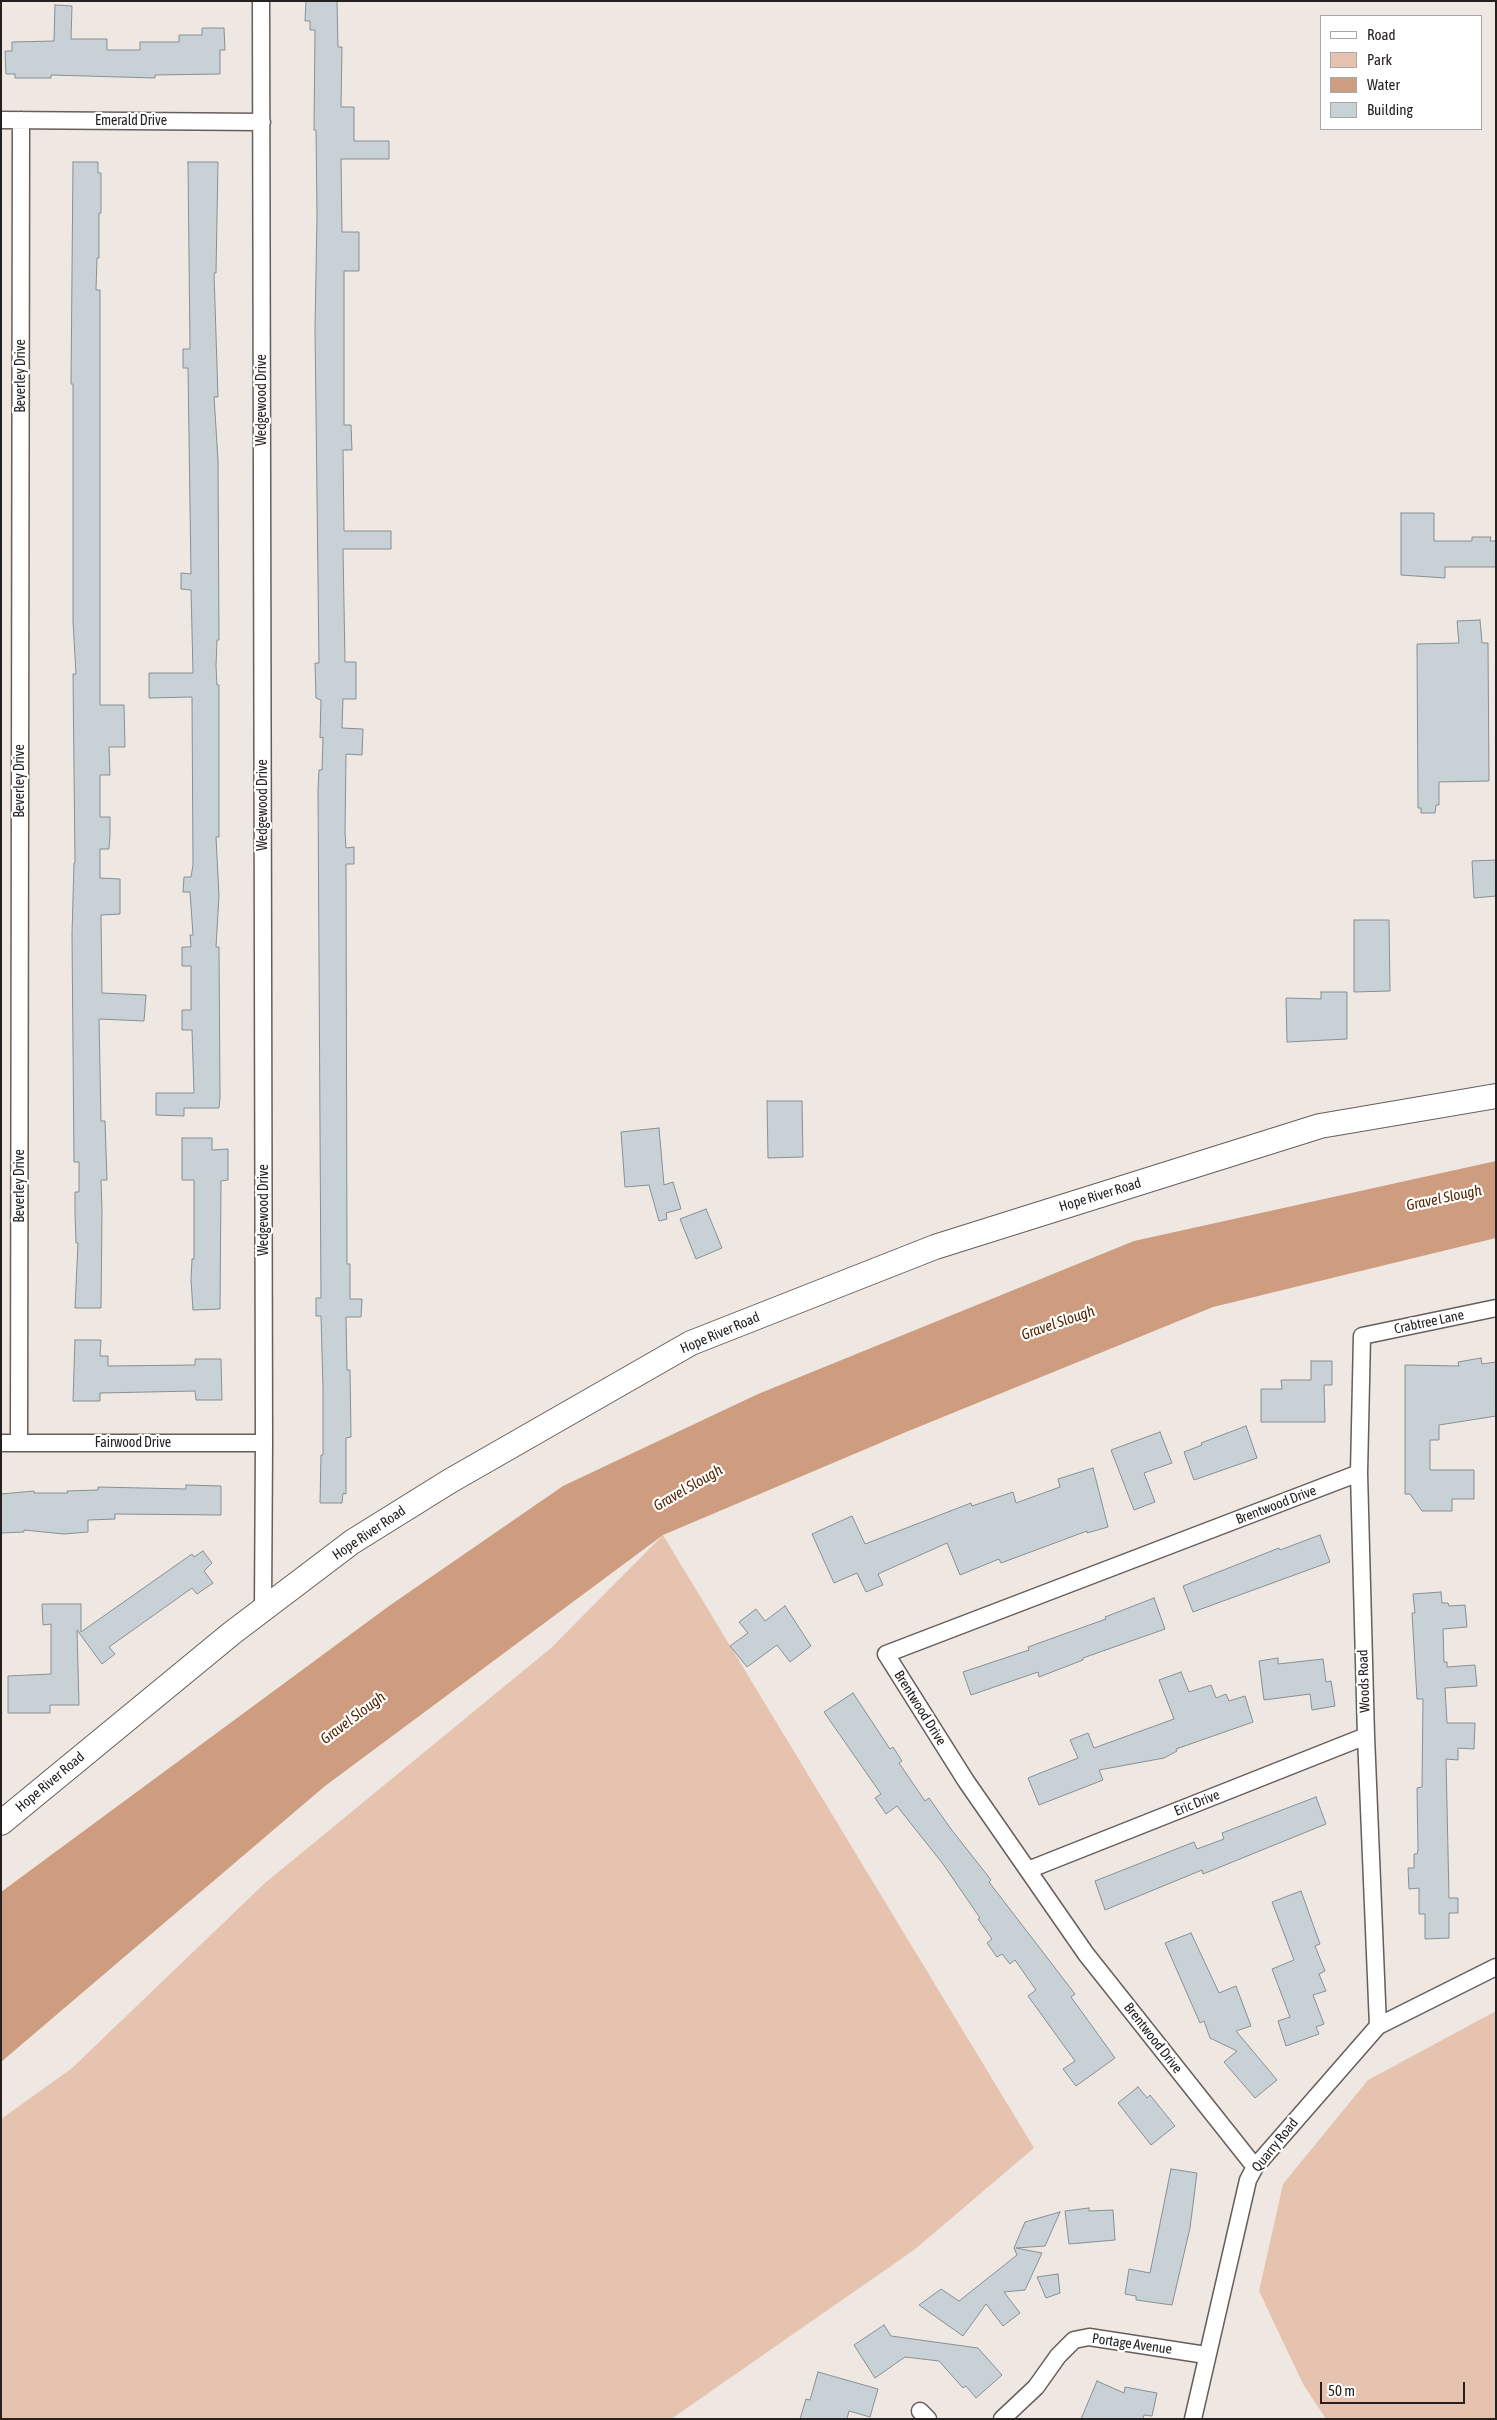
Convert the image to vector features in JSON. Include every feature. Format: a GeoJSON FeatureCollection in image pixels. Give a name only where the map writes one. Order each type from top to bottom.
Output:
{"type":"FeatureCollection","features":[{"type":"Feature","properties":{"kind":"street","name":"Wedgewood Drive"},"geometry":{"type":"LineString","coordinates":[[261,1],[263,1610]]}},
{"type":"Feature","properties":{"kind":"street","name":"Emerald Drive"},"geometry":{"type":"LineString","coordinates":[[1,120],[262,122]]}},
{"type":"Feature","properties":{"kind":"street","name":"Beverley Drive"},"geometry":{"type":"LineString","coordinates":[[19,1443],[21,120]]}},
{"type":"Feature","properties":{"kind":"street","name":"Hope River Road"},"geometry":{"type":"LineString","coordinates":[[1,1823],[263,1610],[352,1542],[450,1481],[691,1343],[935,1247],[1320,1126],[1496,1096]]}},
{"type":"Feature","properties":{"kind":"street","name":"Crabtree Lane"},"geometry":{"type":"LineString","coordinates":[[1362,1336],[1496,1308]]}},
{"type":"Feature","properties":{"kind":"street","name":"Woods Road"},"geometry":{"type":"LineString","coordinates":[[1362,1336],[1359,1473],[1366,1736],[1378,2026]]}},
{"type":"Feature","properties":{"kind":"street","name":"Fairwood Drive"},"geometry":{"type":"LineString","coordinates":[[1,1443],[264,1443]]}},
{"type":"Feature","properties":{"kind":"street","name":"Brentwood Drive"},"geometry":{"type":"LineString","coordinates":[[1255,2167],[1086,1954],[966,1781],[886,1654],[1359,1473]]}},
{"type":"Feature","properties":{"kind":"street","name":"Eric Drive"},"geometry":{"type":"LineString","coordinates":[[1028,1870],[1366,1736]]}},
{"type":"Feature","properties":{"kind":"street","name":"Quarry Road"},"geometry":{"type":"LineString","coordinates":[[1193,2419],[1206,2355],[1248,2180],[1255,2167],[1378,2026],[1496,1967]]}},
{"type":"Feature","properties":{"kind":"street","name":"Portage Avenue"},"geometry":{"type":"LineString","coordinates":[[1002,2419],[1036,2387],[1058,2356],[1074,2340],[1089,2337],[1206,2355]]}},
{"type":"Feature","properties":{"kind":"green space"},"geometry":{"type":"Polygon","coordinates":[[[663,1535],[1034,2148],[914,2250],[671,2419],[1,2419],[1,2119],[71,2069],[265,1883],[551,1648],[663,1535]]]}},
{"type":"Feature","properties":{"kind":"green space"},"geometry":{"type":"Polygon","coordinates":[[[1496,2011],[1496,2419],[1326,2419],[1303,2384],[1259,2291],[1283,2184],[1368,2080],[1496,2011]]]}},
{"type":"Feature","properties":{"kind":"water","name":"Gravel Slough"},"geometry":{"type":"Polygon","coordinates":[[[1496,1161],[1496,1238],[1213,1307],[906,1432],[663,1535],[325,1786],[1,2062],[1,1892],[389,1606],[563,1486],[758,1394],[1134,1241],[1496,1161]]]}},
{"type":"Feature","properties":{"kind":"building"},"geometry":{"type":"Polygon","coordinates":[[[306,1],[337,1],[338,47],[342,47],[341,107],[354,107],[354,141],[389,141],[389,159],[341,159],[342,232],[359,232],[359,271],[344,271],[344,425],[351,425],[352,450],[343,450],[344,531],[391,531],[391,549],[343,549],[345,662],[356,662],[356,699],[343,699],[342,728],[363,729],[362,755],[346,754],[346,848],[354,847],[354,864],[346,864],[347,1264],[350,1264],[350,1299],[362,1299],[361,1317],[346,1317],[347,1370],[350,1370],[351,1437],[346,1438],[346,1494],[343,1493],[342,1503],[320,1503],[321,1455],[323,1455],[323,1388],[321,1316],[316,1316],[316,1298],[321,1298],[318,790],[319,770],[322,770],[323,737],[320,738],[321,700],[316,698],[315,663],[319,663],[315,328],[317,216],[316,130],[314,130],[315,30],[310,30],[310,21],[305,21],[306,1]]]}},
{"type":"Feature","properties":{"kind":"building"},"geometry":{"type":"Polygon","coordinates":[[[55,5],[72,6],[71,39],[107,39],[107,50],[140,50],[140,42],[179,42],[179,35],[202,35],[202,28],[224,28],[225,50],[220,50],[220,74],[155,75],[155,78],[51,75],[51,78],[15,78],[15,74],[6,74],[5,51],[12,51],[12,42],[54,41],[55,5]]]}},
{"type":"Feature","properties":{"kind":"building"},"geometry":{"type":"Polygon","coordinates":[[[73,162],[98,162],[98,173],[101,173],[101,213],[99,213],[99,258],[97,258],[96,290],[100,290],[100,705],[124,705],[125,747],[109,747],[110,775],[100,775],[100,817],[110,817],[110,835],[109,849],[100,849],[100,878],[120,879],[120,914],[101,915],[102,993],[146,995],[144,1021],[99,1019],[101,1121],[105,1121],[107,1180],[101,1180],[101,1308],[75,1308],[78,1243],[76,1243],[75,1192],[79,1192],[79,1162],[74,1162],[72,934],[75,863],[73,674],[76,674],[73,621],[73,384],[71,384],[73,162]]]}},
{"type":"Feature","properties":{"kind":"building"},"geometry":{"type":"Polygon","coordinates":[[[188,162],[218,162],[216,273],[214,273],[218,397],[214,397],[218,460],[219,640],[217,640],[216,666],[217,685],[219,685],[219,837],[216,837],[219,896],[216,947],[219,947],[220,1098],[219,1108],[184,1108],[184,1116],[156,1115],[156,1093],[194,1093],[192,1030],[182,1030],[182,1010],[191,1010],[191,966],[182,966],[182,947],[191,947],[190,935],[193,935],[190,892],[183,892],[184,877],[191,877],[193,865],[192,697],[149,698],[149,673],[193,673],[191,590],[181,589],[181,573],[191,574],[188,368],[183,368],[183,349],[190,349],[188,162]]]}},
{"type":"Feature","properties":{"kind":"building"},"geometry":{"type":"Polygon","coordinates":[[[1401,513],[1434,513],[1434,541],[1472,541],[1472,537],[1491,537],[1490,541],[1496,541],[1496,567],[1445,567],[1445,578],[1401,575],[1401,513]]]}},
{"type":"Feature","properties":{"kind":"building"},"geometry":{"type":"Polygon","coordinates":[[[1480,620],[1482,643],[1488,643],[1489,781],[1439,782],[1439,805],[1436,805],[1435,813],[1421,813],[1421,808],[1418,808],[1417,644],[1459,643],[1457,621],[1480,620]]]}},
{"type":"Feature","properties":{"kind":"building"},"geometry":{"type":"Polygon","coordinates":[[[1496,860],[1496,896],[1474,898],[1472,861],[1496,860]]]}},
{"type":"Feature","properties":{"kind":"building"},"geometry":{"type":"Polygon","coordinates":[[[1354,920],[1389,920],[1390,991],[1354,992],[1354,920]]]}},
{"type":"Feature","properties":{"kind":"building"},"geometry":{"type":"Polygon","coordinates":[[[1321,992],[1347,992],[1347,1039],[1287,1042],[1286,998],[1321,999],[1321,992]]]}},
{"type":"Feature","properties":{"kind":"building"},"geometry":{"type":"Polygon","coordinates":[[[767,1101],[802,1101],[803,1157],[768,1158],[767,1101]]]}},
{"type":"Feature","properties":{"kind":"building"},"geometry":{"type":"Polygon","coordinates":[[[659,1128],[664,1185],[673,1182],[681,1209],[666,1213],[667,1219],[659,1221],[649,1185],[625,1187],[621,1132],[659,1128]]]}},
{"type":"Feature","properties":{"kind":"building"},"geometry":{"type":"Polygon","coordinates":[[[182,1138],[212,1138],[212,1150],[228,1149],[228,1180],[221,1181],[220,1309],[193,1310],[191,1280],[192,1259],[194,1259],[194,1180],[182,1180],[182,1138]]]}},
{"type":"Feature","properties":{"kind":"building"},"geometry":{"type":"Polygon","coordinates":[[[706,1209],[722,1248],[696,1259],[680,1219],[706,1209]]]}},
{"type":"Feature","properties":{"kind":"building"},"geometry":{"type":"Polygon","coordinates":[[[75,1340],[101,1340],[100,1356],[108,1356],[108,1366],[195,1365],[195,1359],[221,1359],[222,1400],[196,1400],[195,1391],[100,1393],[100,1401],[73,1401],[75,1340]]]}},
{"type":"Feature","properties":{"kind":"building"},"geometry":{"type":"Polygon","coordinates":[[[1481,1358],[1482,1364],[1496,1362],[1496,1416],[1439,1425],[1439,1440],[1430,1440],[1430,1470],[1474,1470],[1474,1499],[1452,1499],[1452,1511],[1422,1511],[1410,1494],[1405,1494],[1405,1365],[1459,1366],[1458,1362],[1481,1358]]]}},
{"type":"Feature","properties":{"kind":"building"},"geometry":{"type":"Polygon","coordinates":[[[1311,1361],[1332,1361],[1332,1385],[1324,1385],[1325,1422],[1261,1422],[1261,1389],[1282,1389],[1281,1380],[1311,1380],[1311,1361]]]}},
{"type":"Feature","properties":{"kind":"building"},"geometry":{"type":"Polygon","coordinates":[[[1246,1426],[1257,1458],[1194,1480],[1184,1452],[1202,1445],[1201,1443],[1246,1426]]]}},
{"type":"Feature","properties":{"kind":"building"},"geometry":{"type":"Polygon","coordinates":[[[1160,1432],[1172,1463],[1144,1473],[1155,1502],[1134,1510],[1111,1450],[1160,1432]]]}},
{"type":"Feature","properties":{"kind":"building"},"geometry":{"type":"Polygon","coordinates":[[[1093,1468],[1108,1527],[1087,1533],[1087,1531],[1001,1563],[999,1559],[960,1575],[947,1543],[878,1574],[883,1585],[866,1592],[857,1573],[834,1583],[812,1534],[852,1516],[865,1544],[971,1503],[972,1506],[1013,1492],[1016,1503],[1060,1487],[1058,1479],[1093,1468]]]}},
{"type":"Feature","properties":{"kind":"building"},"geometry":{"type":"Polygon","coordinates":[[[186,1485],[221,1486],[221,1515],[115,1514],[115,1519],[88,1520],[88,1532],[64,1534],[24,1530],[24,1532],[1,1533],[1,1494],[34,1491],[34,1493],[68,1493],[67,1491],[98,1490],[98,1487],[186,1489],[186,1485]]]}},
{"type":"Feature","properties":{"kind":"building"},"geometry":{"type":"Polygon","coordinates":[[[1320,1535],[1330,1562],[1193,1612],[1183,1586],[1279,1548],[1280,1550],[1320,1535]]]}},
{"type":"Feature","properties":{"kind":"building"},"geometry":{"type":"Polygon","coordinates":[[[203,1551],[212,1563],[204,1571],[213,1583],[197,1594],[192,1588],[109,1647],[115,1654],[102,1664],[77,1630],[79,1705],[50,1705],[50,1713],[8,1713],[8,1676],[51,1674],[51,1624],[43,1625],[42,1604],[81,1604],[81,1632],[192,1554],[194,1557],[203,1551]]]}},
{"type":"Feature","properties":{"kind":"building"},"geometry":{"type":"Polygon","coordinates":[[[1441,1592],[1442,1603],[1448,1603],[1449,1606],[1465,1605],[1467,1627],[1443,1629],[1444,1662],[1447,1662],[1447,1667],[1475,1665],[1477,1686],[1445,1688],[1447,1723],[1475,1723],[1474,1749],[1458,1748],[1458,1760],[1446,1759],[1449,1898],[1458,1898],[1458,1913],[1449,1913],[1449,1938],[1425,1939],[1425,1914],[1419,1914],[1419,1888],[1409,1889],[1408,1868],[1414,1868],[1414,1854],[1417,1854],[1418,1850],[1417,1788],[1422,1787],[1423,1699],[1417,1699],[1412,1613],[1415,1613],[1413,1594],[1441,1592]]]}},
{"type":"Feature","properties":{"kind":"building"},"geometry":{"type":"Polygon","coordinates":[[[1154,1598],[1165,1629],[1083,1658],[1083,1660],[1039,1677],[1038,1672],[971,1695],[963,1672],[1029,1650],[1028,1647],[1106,1619],[1105,1617],[1154,1598]]]}},
{"type":"Feature","properties":{"kind":"building"},"geometry":{"type":"Polygon","coordinates":[[[785,1606],[811,1646],[790,1662],[777,1645],[747,1667],[730,1646],[748,1633],[739,1622],[756,1609],[765,1621],[785,1606]]]}},
{"type":"Feature","properties":{"kind":"building"},"geometry":{"type":"Polygon","coordinates":[[[1278,1658],[1278,1664],[1323,1659],[1326,1682],[1331,1681],[1335,1706],[1312,1710],[1310,1694],[1264,1700],[1259,1661],[1278,1658]]]}},
{"type":"Feature","properties":{"kind":"building"},"geometry":{"type":"Polygon","coordinates":[[[1181,1672],[1189,1692],[1211,1685],[1216,1698],[1226,1694],[1229,1701],[1245,1696],[1253,1722],[1176,1749],[1177,1751],[1164,1758],[1099,1770],[1103,1780],[1039,1805],[1028,1778],[1078,1758],[1070,1740],[1088,1733],[1094,1748],[1174,1719],[1159,1680],[1181,1672]]]}},
{"type":"Feature","properties":{"kind":"building"},"geometry":{"type":"Polygon","coordinates":[[[853,1693],[890,1749],[893,1747],[902,1761],[899,1763],[925,1801],[929,1798],[991,1880],[989,1882],[1075,1994],[1071,1997],[1115,2058],[1076,2086],[1063,2069],[1075,2061],[1028,1996],[1036,1990],[1015,1960],[1010,1964],[1002,1954],[997,1957],[987,1943],[992,1939],[978,1919],[980,1918],[943,1864],[897,1806],[886,1814],[875,1798],[881,1794],[824,1712],[853,1693]]]}},
{"type":"Feature","properties":{"kind":"building"},"geometry":{"type":"Polygon","coordinates":[[[1316,1797],[1326,1824],[1203,1874],[1202,1870],[1105,1910],[1095,1881],[1194,1842],[1197,1849],[1224,1839],[1222,1833],[1316,1797]]]}},
{"type":"Feature","properties":{"kind":"building"},"geometry":{"type":"Polygon","coordinates":[[[1301,1891],[1320,1944],[1315,1946],[1325,1971],[1319,1974],[1326,1991],[1313,1995],[1324,2024],[1316,2027],[1319,2034],[1286,2046],[1278,2021],[1290,2017],[1272,1969],[1294,1960],[1272,1902],[1301,1891]]]}},
{"type":"Feature","properties":{"kind":"building"},"geometry":{"type":"Polygon","coordinates":[[[1191,1933],[1219,1993],[1236,1986],[1251,2026],[1236,2031],[1277,2080],[1255,2098],[1224,2062],[1237,2051],[1210,2038],[1204,2021],[1200,2023],[1165,1943],[1191,1933]]]}},
{"type":"Feature","properties":{"kind":"building"},"geometry":{"type":"Polygon","coordinates":[[[1138,2087],[1147,2098],[1150,2095],[1175,2126],[1151,2145],[1118,2103],[1138,2087]]]}},
{"type":"Feature","properties":{"kind":"building"},"geometry":{"type":"Polygon","coordinates":[[[1171,2169],[1197,2173],[1190,2228],[1172,2305],[1136,2300],[1136,2296],[1125,2294],[1129,2269],[1150,2273],[1171,2169]]]}},
{"type":"Feature","properties":{"kind":"building"},"geometry":{"type":"Polygon","coordinates":[[[1089,2208],[1089,2211],[1113,2210],[1115,2240],[1069,2244],[1065,2211],[1089,2208]]]}},
{"type":"Feature","properties":{"kind":"building"},"geometry":{"type":"Polygon","coordinates":[[[1060,2212],[1045,2246],[1016,2248],[1042,2253],[1025,2290],[1004,2292],[1020,2313],[1003,2326],[986,2304],[963,2336],[919,2305],[941,2289],[959,2301],[1017,2255],[1014,2248],[1025,2222],[1060,2212]]]}},
{"type":"Feature","properties":{"kind":"building"},"geometry":{"type":"Polygon","coordinates":[[[1058,2274],[1060,2293],[1046,2298],[1037,2277],[1058,2274]]]}},
{"type":"Feature","properties":{"kind":"building"},"geometry":{"type":"Polygon","coordinates":[[[884,2325],[891,2336],[978,2348],[1002,2375],[976,2398],[966,2386],[963,2388],[939,2361],[905,2357],[875,2378],[854,2345],[884,2325]]]}},
{"type":"Feature","properties":{"kind":"building"},"geometry":{"type":"Polygon","coordinates":[[[818,2372],[878,2389],[870,2417],[849,2411],[847,2419],[800,2419],[806,2399],[810,2400],[818,2372]]]}},
{"type":"Feature","properties":{"kind":"building"},"geometry":{"type":"Polygon","coordinates":[[[1097,2381],[1124,2393],[1125,2387],[1157,2393],[1152,2416],[1144,2415],[1143,2419],[1081,2419],[1097,2381]]]}}]}
